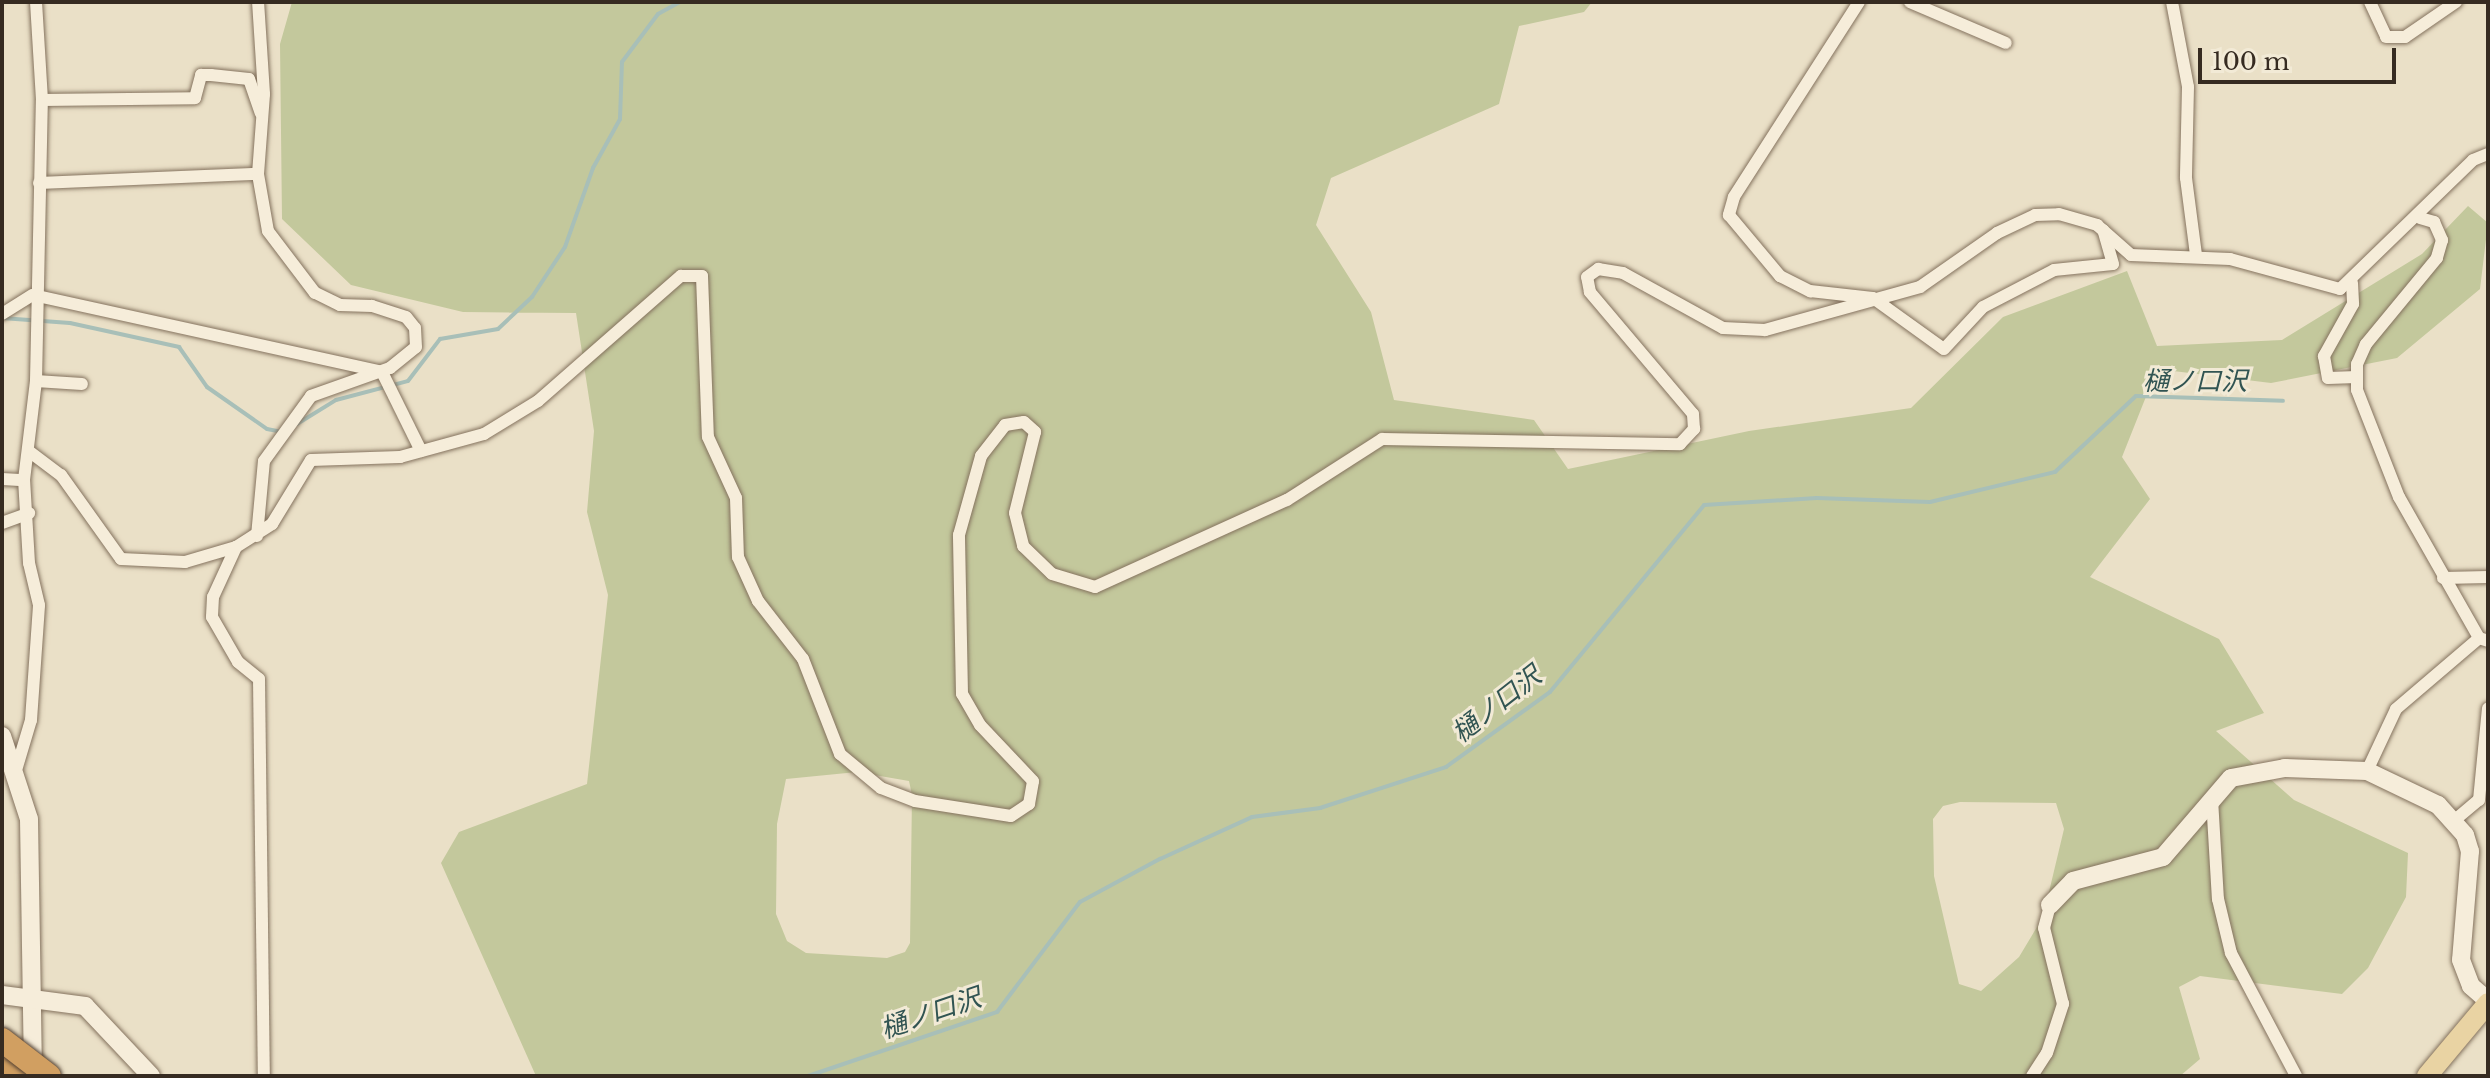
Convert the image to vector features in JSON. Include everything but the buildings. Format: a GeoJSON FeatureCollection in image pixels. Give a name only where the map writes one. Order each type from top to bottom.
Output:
{"type":"FeatureCollection","features":[{"type":"Feature","properties":{"kind":"highway"},"geometry":{"type":"LineString","coordinates":[[2,1040],[49,1076]]}},
{"type":"Feature","properties":{"kind":"highway"},"geometry":{"type":"LineString","coordinates":[[2,1065],[16,1076]]}},
{"type":"Feature","properties":{"kind":"main road"},"geometry":{"type":"LineString","coordinates":[[2427,1076],[2488,1002]]}},
{"type":"Feature","properties":{"kind":"street"},"geometry":{"type":"LineString","coordinates":[[17,767],[31,720],[39,605],[29,563],[29,513],[24,480],[30,452],[36,381],[33,295],[42,100],[36,2]]}},
{"type":"Feature","properties":{"kind":"street"},"geometry":{"type":"LineString","coordinates":[[247,2],[257,8],[261,115],[258,174],[268,231],[315,293],[340,305],[396,313],[415,328],[412,357],[382,372],[311,396],[274,441],[264,461],[257,536]]}},
{"type":"Feature","properties":{"kind":"street"},"geometry":{"type":"LineString","coordinates":[[1859,2],[1734,197],[1729,215],[1780,276],[1810,291],[1873,298],[1944,349],[1983,307],[2054,270],[2113,264],[2103,230]]}},
{"type":"Feature","properties":{"kind":"street"},"geometry":{"type":"LineString","coordinates":[[1910,2],[2006,43]]}},
{"type":"Feature","properties":{"kind":"street"},"geometry":{"type":"LineString","coordinates":[[2172,2],[2188,87],[2186,178],[2196,255]]}},
{"type":"Feature","properties":{"kind":"street"},"geometry":{"type":"LineString","coordinates":[[2370,2],[2386,37],[2405,37],[2456,2]]}},
{"type":"Feature","properties":{"kind":"street"},"geometry":{"type":"LineString","coordinates":[[42,100],[195,98],[201,75],[211,75],[249,79],[261,115]]}},
{"type":"Feature","properties":{"kind":"street"},"geometry":{"type":"LineString","coordinates":[[30,452],[61,475],[121,559],[163,565],[236,547],[272,524],[311,460],[421,451],[498,426],[538,401],[681,276],[702,276],[708,437],[736,498],[738,557],[758,601],[803,659],[840,754],[881,788],[915,801],[1011,816],[1029,804],[1033,781],[980,725],[962,694],[959,535],[981,456],[1005,425],[1024,422],[1035,432],[1015,513],[1023,546],[1052,574],[1095,587],[1287,500],[1382,439],[1680,444],[1694,429],[1693,414],[1590,292],[1591,271],[1623,273],[1723,328],[1748,332],[1920,287],[2035,215],[2059,214],[2103,230],[2131,255],[2196,255],[2252,263],[2328,288],[2352,283],[2420,218],[2473,160],[2488,154]]}},
{"type":"Feature","properties":{"kind":"street"},"geometry":{"type":"LineString","coordinates":[[39,183],[258,174]]}},
{"type":"Feature","properties":{"kind":"street"},"geometry":{"type":"LineString","coordinates":[[2367,771],[2396,709],[2483,640],[2443,578],[2399,497],[2357,377],[2366,344],[2437,258],[2442,240],[2434,222],[2420,218]]}},
{"type":"Feature","properties":{"kind":"street"},"geometry":{"type":"LineString","coordinates":[[2352,283],[2353,304],[2324,356],[2328,378],[2357,377]]}},
{"type":"Feature","properties":{"kind":"street"},"geometry":{"type":"LineString","coordinates":[[2,314],[33,295],[382,372]]}},
{"type":"Feature","properties":{"kind":"street"},"geometry":{"type":"LineString","coordinates":[[382,372],[421,451]]}},
{"type":"Feature","properties":{"kind":"street"},"geometry":{"type":"LineString","coordinates":[[36,381],[82,384]]}},
{"type":"Feature","properties":{"kind":"street"},"geometry":{"type":"LineString","coordinates":[[2,479],[24,480]]}},
{"type":"Feature","properties":{"kind":"street"},"geometry":{"type":"LineString","coordinates":[[2,523],[29,513]]}},
{"type":"Feature","properties":{"kind":"street"},"geometry":{"type":"LineString","coordinates":[[236,547],[213,597],[212,617],[238,662],[259,679],[264,1076]]}},
{"type":"Feature","properties":{"kind":"street"},"geometry":{"type":"LineString","coordinates":[[2443,578],[2488,577]]}},
{"type":"Feature","properties":{"kind":"street"},"geometry":{"type":"LineString","coordinates":[[2456,819],[2479,800],[2488,708]]}},
{"type":"Feature","properties":{"kind":"street"},"geometry":{"type":"LineString","coordinates":[[2,736],[17,767],[29,819],[35,1000],[33,1076]]}},
{"type":"Feature","properties":{"kind":"street"},"geometry":{"type":"LineString","coordinates":[[2032,1076],[2047,1053],[2063,1004],[2044,928],[2050,905],[2073,881],[2163,857],[2212,796],[2247,772],[2367,771],[2456,819],[2470,851],[2464,973],[2488,1002]]}},
{"type":"Feature","properties":{"kind":"street"},"geometry":{"type":"LineString","coordinates":[[2212,796],[2218,899],[2228,942],[2296,1076]]}},
{"type":"Feature","properties":{"kind":"street"},"geometry":{"type":"LineString","coordinates":[[2,995],[85,1006],[151,1076]]}},
{"type":"Feature","properties":{"kind":"green space"},"geometry":{"type":"Polygon","coordinates":[[[292,2],[1592,2],[1584,12],[1519,26],[1499,104],[1331,178],[1316,225],[1371,312],[1394,400],[1534,420],[1568,469],[1749,431],[1911,408],[2003,317],[2127,271],[2157,346],[2282,340],[2422,254],[2468,206],[2488,223],[2480,289],[2397,358],[2271,383],[2157,369],[2122,457],[2150,499],[2090,577],[2219,639],[2264,713],[2216,731],[2294,800],[2408,853],[2406,897],[2368,968],[2342,994],[2200,976],[2179,987],[2200,1059],[2180,1076],[536,1076],[441,863],[459,832],[587,784],[608,595],[587,512],[594,431],[576,313],[463,312],[351,285],[282,219],[280,44],[292,2]],[[857,772],[786,779],[777,824],[776,914],[787,941],[806,953],[887,958],[905,952],[910,943],[912,795],[909,781],[857,772]],[[1960,802],[1943,806],[1933,819],[1934,876],[1959,984],[1981,991],[2019,957],[2043,917],[2064,829],[2056,803],[1960,802]]]}},
{"type":"Feature","properties":{"kind":"waterway"},"geometry":{"type":"LineString","coordinates":[[297,424],[336,400],[408,381],[440,339],[498,329],[532,297],[565,247],[593,168],[620,119],[622,62],[658,14],[680,2]]}},
{"type":"Feature","properties":{"kind":"waterway"},"geometry":{"type":"LineString","coordinates":[[2,318],[70,323],[179,347],[207,387],[267,429],[282,432]]}},
{"type":"Feature","properties":{"kind":"waterway","name":"樋ノ口沢"},"geometry":{"type":"LineString","coordinates":[[808,1076],[997,1012],[1080,902],[1160,859],[1252,817],[1320,808],[1446,767],[1550,692],[1704,505],[1817,498],[1930,502],[2055,472],[2136,396],[2283,401]]}}]}
